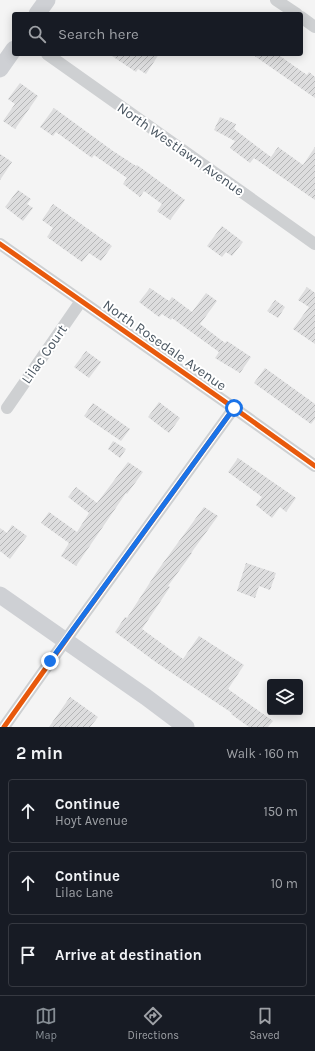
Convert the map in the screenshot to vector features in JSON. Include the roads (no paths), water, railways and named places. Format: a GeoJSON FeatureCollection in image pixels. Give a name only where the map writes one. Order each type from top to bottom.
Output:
{"type":"FeatureCollection","features":[{"type":"Feature","properties":{"kind":"street"},"geometry":{"type":"LineString","coordinates":[[38,12],[46,0]]}},
{"type":"Feature","properties":{"kind":"street"},"geometry":{"type":"LineString","coordinates":[[276,0],[294,12]]}},
{"type":"Feature","properties":{"kind":"street"},"geometry":{"type":"LineString","coordinates":[[303,18],[315,27]]}},
{"type":"Feature","properties":{"kind":"street"},"geometry":{"type":"LineString","coordinates":[[0,70],[12,52]]}},
{"type":"Feature","properties":{"kind":"street","name":"North Westlawn Avenue"},"geometry":{"type":"LineString","coordinates":[[50,56],[315,244]]}},
{"type":"Feature","properties":{"kind":"street","name":"North Rosedale Avenue"},"geometry":{"type":"LineString","coordinates":[[0,244],[315,466]]}},
{"type":"Feature","properties":{"kind":"street","name":"Lilac Court"},"geometry":{"type":"LineString","coordinates":[[7,408],[81,301]]}},
{"type":"Feature","properties":{"kind":"street"},"geometry":{"type":"LineString","coordinates":[[4,727],[234,408]]}},
{"type":"Feature","properties":{"kind":"street"},"geometry":{"type":"LineString","coordinates":[[0,596],[186,727]]}}]}
